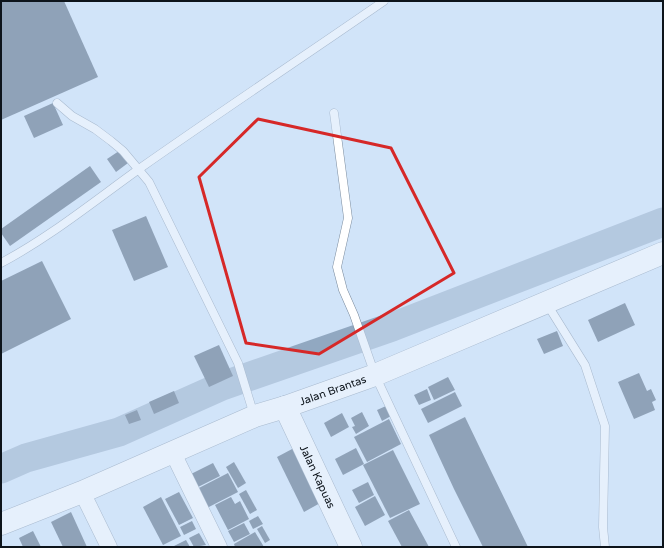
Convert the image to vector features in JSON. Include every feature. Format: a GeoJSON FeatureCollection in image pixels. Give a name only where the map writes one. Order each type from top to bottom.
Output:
{"type":"FeatureCollection","features":[{"type":"Feature","properties":{"kind":"main road","name":"Jalan Brantas"},"geometry":{"type":"LineString","coordinates":[[1,524],[82,492],[172,451],[253,410],[285,407],[372,367],[547,303],[663,253]]}},
{"type":"Feature","properties":{"kind":"main road","name":"Jalan Kapuas"},"geometry":{"type":"LineString","coordinates":[[285,407],[351,547]]}},
{"type":"Feature","properties":{"kind":"street"},"geometry":{"type":"LineString","coordinates":[[172,451],[219,547]]}},
{"type":"Feature","properties":{"kind":"street"},"geometry":{"type":"LineString","coordinates":[[82,492],[108,547]]}},
{"type":"Feature","properties":{"kind":"lane"},"geometry":{"type":"LineString","coordinates":[[1,264],[23,252],[68,222],[139,169],[384,1]]}},
{"type":"Feature","properties":{"kind":"lane"},"geometry":{"type":"LineString","coordinates":[[57,102],[72,116],[95,129],[111,141],[139,169],[149,182],[238,363],[253,410]]}},
{"type":"Feature","properties":{"kind":"lane"},"geometry":{"type":"LineString","coordinates":[[334,112],[348,218],[337,267],[343,290],[372,367],[456,547]]}},
{"type":"Feature","properties":{"kind":"lane"},"geometry":{"type":"LineString","coordinates":[[547,303],[585,365],[605,426],[603,527],[605,547]]}},
{"type":"Feature","properties":{"kind":"highlighted area"},"geometry":{"type":"Polygon","coordinates":[[[258,119],[391,148],[454,273],[319,354],[246,343],[199,177],[258,119]]]}},
{"type":"Feature","properties":{"kind":"building"},"geometry":{"type":"Polygon","coordinates":[[[1,1],[64,1],[98,77],[1,120],[1,1]]]}},
{"type":"Feature","properties":{"kind":"building"},"geometry":{"type":"Polygon","coordinates":[[[53,103],[63,125],[34,138],[24,116],[53,103]]]}},
{"type":"Feature","properties":{"kind":"building"},"geometry":{"type":"Polygon","coordinates":[[[119,151],[128,163],[116,172],[107,159],[119,151]]]}},
{"type":"Feature","properties":{"kind":"building"},"geometry":{"type":"Polygon","coordinates":[[[90,166],[101,182],[10,246],[1,233],[1,229],[90,166]]]}},
{"type":"Feature","properties":{"kind":"building"},"geometry":{"type":"Polygon","coordinates":[[[146,216],[168,267],[134,281],[112,230],[146,216]]]}},
{"type":"Feature","properties":{"kind":"building"},"geometry":{"type":"Polygon","coordinates":[[[42,261],[71,319],[1,354],[1,281],[42,261]]]}},
{"type":"Feature","properties":{"kind":"building"},"geometry":{"type":"Polygon","coordinates":[[[625,303],[635,325],[598,342],[588,320],[625,303]]]}},
{"type":"Feature","properties":{"kind":"building"},"geometry":{"type":"Polygon","coordinates":[[[557,331],[563,346],[544,354],[537,339],[557,331]]]}},
{"type":"Feature","properties":{"kind":"building"},"geometry":{"type":"Polygon","coordinates":[[[219,345],[233,376],[209,387],[194,356],[219,345]]]}},
{"type":"Feature","properties":{"kind":"building"},"geometry":{"type":"Polygon","coordinates":[[[639,373],[647,391],[651,389],[656,400],[652,402],[655,410],[634,419],[618,382],[639,373]]]}},
{"type":"Feature","properties":{"kind":"building"},"geometry":{"type":"Polygon","coordinates":[[[448,377],[455,390],[434,400],[428,387],[448,377]]]}},
{"type":"Feature","properties":{"kind":"building"},"geometry":{"type":"Polygon","coordinates":[[[427,389],[431,400],[419,405],[414,395],[427,389]]]}},
{"type":"Feature","properties":{"kind":"building"},"geometry":{"type":"Polygon","coordinates":[[[174,391],[179,403],[154,414],[149,402],[174,391]]]}},
{"type":"Feature","properties":{"kind":"building"},"geometry":{"type":"Polygon","coordinates":[[[455,392],[462,406],[428,423],[421,409],[455,392]]]}},
{"type":"Feature","properties":{"kind":"building"},"geometry":{"type":"Polygon","coordinates":[[[386,406],[391,416],[382,421],[377,410],[386,406]]]}},
{"type":"Feature","properties":{"kind":"building"},"geometry":{"type":"Polygon","coordinates":[[[137,410],[141,420],[129,424],[125,415],[137,410]]]}},
{"type":"Feature","properties":{"kind":"building"},"geometry":{"type":"Polygon","coordinates":[[[362,412],[369,426],[356,434],[352,427],[355,426],[351,418],[362,412]]]}},
{"type":"Feature","properties":{"kind":"building"},"geometry":{"type":"Polygon","coordinates":[[[342,413],[349,427],[331,437],[324,423],[342,413]]]}},
{"type":"Feature","properties":{"kind":"building"},"geometry":{"type":"Polygon","coordinates":[[[465,417],[528,547],[483,547],[454,489],[429,435],[465,417]]]}},
{"type":"Feature","properties":{"kind":"building"},"geometry":{"type":"Polygon","coordinates":[[[389,419],[401,444],[367,462],[354,437],[389,419]]]}},
{"type":"Feature","properties":{"kind":"building"},"geometry":{"type":"Polygon","coordinates":[[[294,448],[322,502],[304,512],[277,457],[294,448]]]}},
{"type":"Feature","properties":{"kind":"building"},"geometry":{"type":"Polygon","coordinates":[[[356,448],[364,464],[343,475],[335,459],[356,448]]]}},
{"type":"Feature","properties":{"kind":"building"},"geometry":{"type":"Polygon","coordinates":[[[393,450],[420,504],[390,518],[363,465],[393,450]]]}},
{"type":"Feature","properties":{"kind":"building"},"geometry":{"type":"Polygon","coordinates":[[[234,462],[246,483],[238,488],[226,467],[234,462]]]}},
{"type":"Feature","properties":{"kind":"building"},"geometry":{"type":"Polygon","coordinates":[[[213,463],[220,476],[196,488],[189,475],[213,463]]]}},
{"type":"Feature","properties":{"kind":"building"},"geometry":{"type":"Polygon","coordinates":[[[228,473],[238,492],[205,509],[195,490],[228,473]]]}},
{"type":"Feature","properties":{"kind":"building"},"geometry":{"type":"Polygon","coordinates":[[[368,482],[374,495],[359,503],[352,490],[368,482]]]}},
{"type":"Feature","properties":{"kind":"building"},"geometry":{"type":"Polygon","coordinates":[[[246,490],[257,510],[250,514],[239,494],[246,490]]]}},
{"type":"Feature","properties":{"kind":"building"},"geometry":{"type":"Polygon","coordinates":[[[179,492],[193,518],[179,525],[165,499],[179,492]]]}},
{"type":"Feature","properties":{"kind":"building"},"geometry":{"type":"Polygon","coordinates":[[[375,496],[385,515],[365,526],[355,507],[375,496]]]}},
{"type":"Feature","properties":{"kind":"building"},"geometry":{"type":"Polygon","coordinates":[[[161,497],[181,536],[163,545],[143,507],[161,497]]]}},
{"type":"Feature","properties":{"kind":"building"},"geometry":{"type":"Polygon","coordinates":[[[231,497],[235,504],[240,501],[249,519],[228,530],[215,505],[231,497]]]}},
{"type":"Feature","properties":{"kind":"building"},"geometry":{"type":"Polygon","coordinates":[[[409,510],[429,547],[402,547],[388,521],[409,510]]]}},
{"type":"Feature","properties":{"kind":"building"},"geometry":{"type":"Polygon","coordinates":[[[71,512],[87,547],[63,547],[51,522],[71,512]]]}},
{"type":"Feature","properties":{"kind":"building"},"geometry":{"type":"Polygon","coordinates":[[[258,516],[263,524],[253,529],[249,521],[258,516]]]}},
{"type":"Feature","properties":{"kind":"building"},"geometry":{"type":"Polygon","coordinates":[[[192,521],[196,529],[184,535],[180,527],[192,521]]]}},
{"type":"Feature","properties":{"kind":"building"},"geometry":{"type":"Polygon","coordinates":[[[244,523],[250,534],[234,542],[228,531],[244,523]]]}},
{"type":"Feature","properties":{"kind":"building"},"geometry":{"type":"Polygon","coordinates":[[[262,526],[270,540],[265,543],[257,529],[262,526]]]}},
{"type":"Feature","properties":{"kind":"building"},"geometry":{"type":"Polygon","coordinates":[[[33,531],[41,547],[23,547],[19,538],[33,531]]]}},
{"type":"Feature","properties":{"kind":"building"},"geometry":{"type":"Polygon","coordinates":[[[255,532],[264,547],[235,547],[234,544],[255,532]]]}},
{"type":"Feature","properties":{"kind":"building"},"geometry":{"type":"Polygon","coordinates":[[[199,533],[206,545],[194,547],[189,538],[199,533]]]}},
{"type":"Feature","properties":{"kind":"building"},"geometry":{"type":"Polygon","coordinates":[[[186,540],[190,547],[172,547],[186,540]]]}},
{"type":"Feature","properties":{"kind":"waterway"},"geometry":{"type":"LineString","coordinates":[[1,469],[26,458],[119,432],[222,386],[392,327],[663,222]]}}]}
